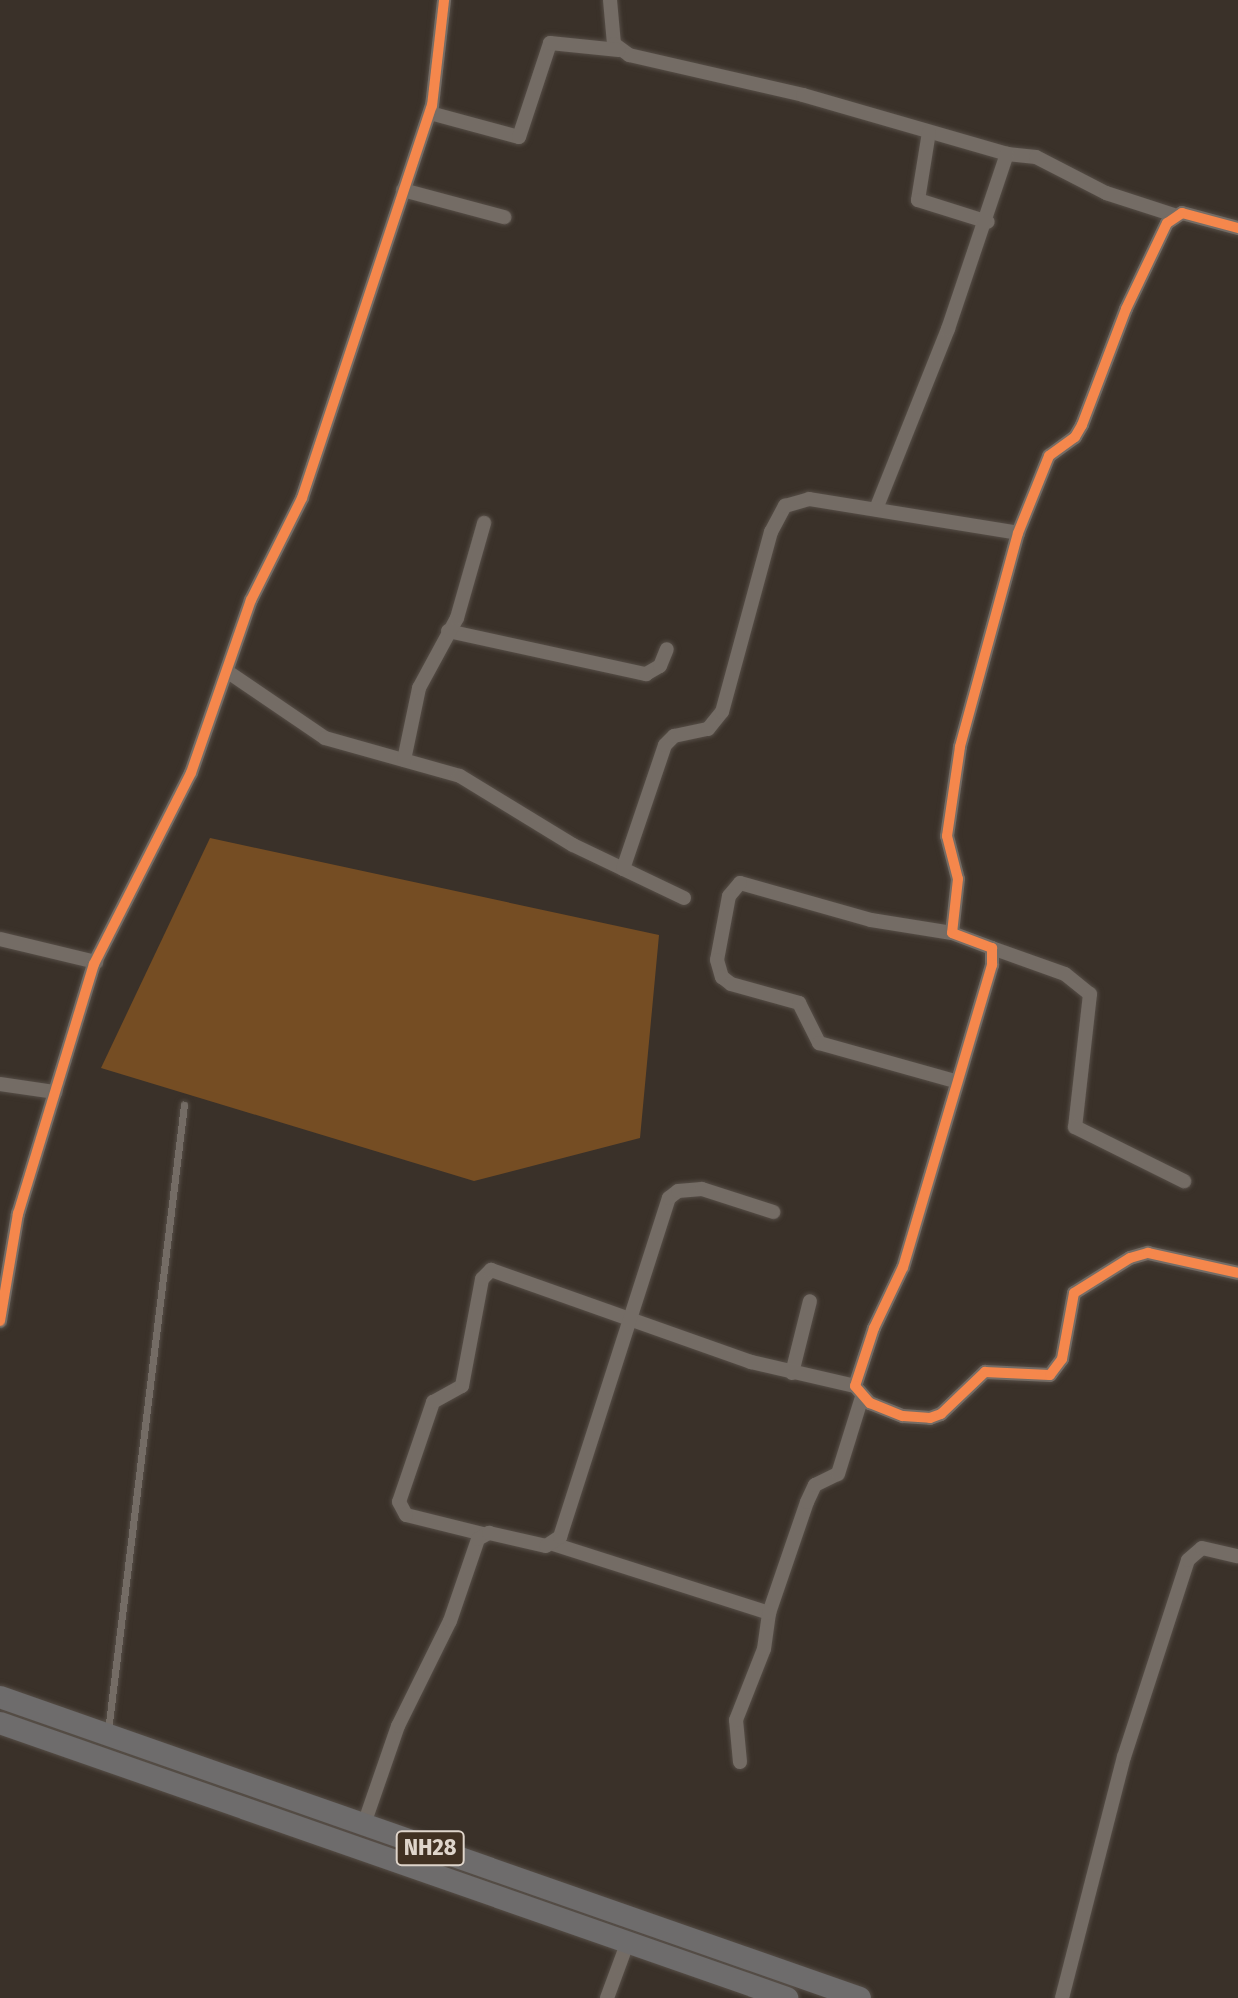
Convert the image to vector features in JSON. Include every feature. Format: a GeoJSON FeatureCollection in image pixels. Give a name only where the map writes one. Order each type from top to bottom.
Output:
{"type":"FeatureCollection","features":[{"type":"Feature","properties":{"kind":"highway","name":"NH28"},"geometry":{"type":"LineString","coordinates":[[0,1697],[860,1998]]}},
{"type":"Feature","properties":{"kind":"highway","name":"NH28"},"geometry":{"type":"LineString","coordinates":[[0,1723],[787,1998]]}},
{"type":"Feature","properties":{"kind":"street"},"geometry":{"type":"LineString","coordinates":[[0,1321],[6,1253],[96,962],[191,773],[251,600],[302,498],[430,113],[442,53],[444,0]]}},
{"type":"Feature","properties":{"kind":"street"},"geometry":{"type":"LineString","coordinates":[[610,0],[619,50]]}},
{"type":"Feature","properties":{"kind":"street"},"geometry":{"type":"LineString","coordinates":[[430,113],[519,137],[550,43],[619,50],[803,95],[1007,154],[1036,157],[1106,193],[1174,215],[1196,214],[1238,228]]}},
{"type":"Feature","properties":{"kind":"street"},"geometry":{"type":"LineString","coordinates":[[929,132],[918,200],[988,222]]}},
{"type":"Feature","properties":{"kind":"street"},"geometry":{"type":"LineString","coordinates":[[876,509],[988,222],[1007,154]]}},
{"type":"Feature","properties":{"kind":"street"},"geometry":{"type":"LineString","coordinates":[[403,190],[504,217]]}},
{"type":"Feature","properties":{"kind":"street"},"geometry":{"type":"LineString","coordinates":[[952,933],[958,891],[947,836],[953,776],[1018,533],[1049,456],[1075,437],[1082,425],[1126,309],[1174,215]]}},
{"type":"Feature","properties":{"kind":"street"},"geometry":{"type":"LineString","coordinates":[[623,869],[665,745],[674,736],[708,729],[722,712],[775,520],[798,500],[876,509],[1018,533]]}},
{"type":"Feature","properties":{"kind":"street"},"geometry":{"type":"LineString","coordinates":[[404,760],[419,688],[457,618],[484,523]]}},
{"type":"Feature","properties":{"kind":"street"},"geometry":{"type":"LineString","coordinates":[[448,631],[646,674],[660,666],[667,649]]}},
{"type":"Feature","properties":{"kind":"street"},"geometry":{"type":"LineString","coordinates":[[228,672],[325,738],[460,776],[623,869],[684,898]]}},
{"type":"Feature","properties":{"kind":"street"},"geometry":{"type":"LineString","coordinates":[[955,1081],[819,1043],[799,1003],[731,984],[722,977],[717,960],[729,896],[740,883],[871,920],[952,933],[1065,974],[1090,994],[1075,1127],[1184,1181]]}},
{"type":"Feature","properties":{"kind":"street"},"geometry":{"type":"LineString","coordinates":[[0,939],[96,962]]}},
{"type":"Feature","properties":{"kind":"street"},"geometry":{"type":"LineString","coordinates":[[740,1762],[736,1720],[761,1659],[769,1613],[815,1485],[838,1474],[844,1461],[874,1328],[899,1281],[955,1081],[992,965],[992,948]]}},
{"type":"Feature","properties":{"kind":"street"},"geometry":{"type":"LineString","coordinates":[[0,1084],[55,1092]]}},
{"type":"Feature","properties":{"kind":"street"},"geometry":{"type":"LineString","coordinates":[[553,1544],[565,1525],[664,1210],[678,1191],[702,1189],[773,1212]]}},
{"type":"Feature","properties":{"kind":"street"},"geometry":{"type":"LineString","coordinates":[[769,1613],[553,1544],[483,1534],[406,1515],[399,1502],[433,1402],[462,1386],[485,1273],[496,1269],[509,1273],[631,1321],[858,1391],[903,1416],[930,1418],[941,1414],[985,1372],[1050,1375],[1062,1359],[1074,1293],[1138,1255],[1238,1273]]}},
{"type":"Feature","properties":{"kind":"street"},"geometry":{"type":"LineString","coordinates":[[792,1373],[810,1301]]}},
{"type":"Feature","properties":{"kind":"street"},"geometry":{"type":"LineString","coordinates":[[364,1824],[398,1726],[450,1621],[483,1534]]}},
{"type":"Feature","properties":{"kind":"street"},"geometry":{"type":"LineString","coordinates":[[1062,1998],[1124,1757],[1188,1560],[1202,1548],[1238,1556]]}},
{"type":"Feature","properties":{"kind":"street"},"geometry":{"type":"LineString","coordinates":[[607,1998],[627,1944]]}},
{"type":"Feature","properties":{"kind":"lane"},"geometry":{"type":"LineString","coordinates":[[107,1733],[184,1105]]}},
{"type":"Feature","properties":{"kind":"shaded area"},"geometry":{"type":"Polygon","coordinates":[[[210,838],[659,935],[640,1138],[474,1181],[101,1068],[210,838]]]}},
{"type":"Feature","properties":{"kind":"cycle path"},"geometry":{"type":"LineString","coordinates":[[0,1321],[18,1214],[94,964],[191,773],[251,600],[302,498],[432,106],[444,0]]}},
{"type":"Feature","properties":{"kind":"cycle path"},"geometry":{"type":"LineString","coordinates":[[1238,228],[1182,213],[1167,223],[1126,309],[1082,425],[1075,437],[1049,456],[1018,533],[960,747],[947,836],[958,879],[952,933],[992,948],[992,965],[903,1267],[874,1328],[855,1386],[870,1403],[903,1416],[930,1418],[941,1414],[985,1372],[1050,1375],[1062,1359],[1074,1293],[1130,1258],[1148,1253],[1238,1273]]}}]}
